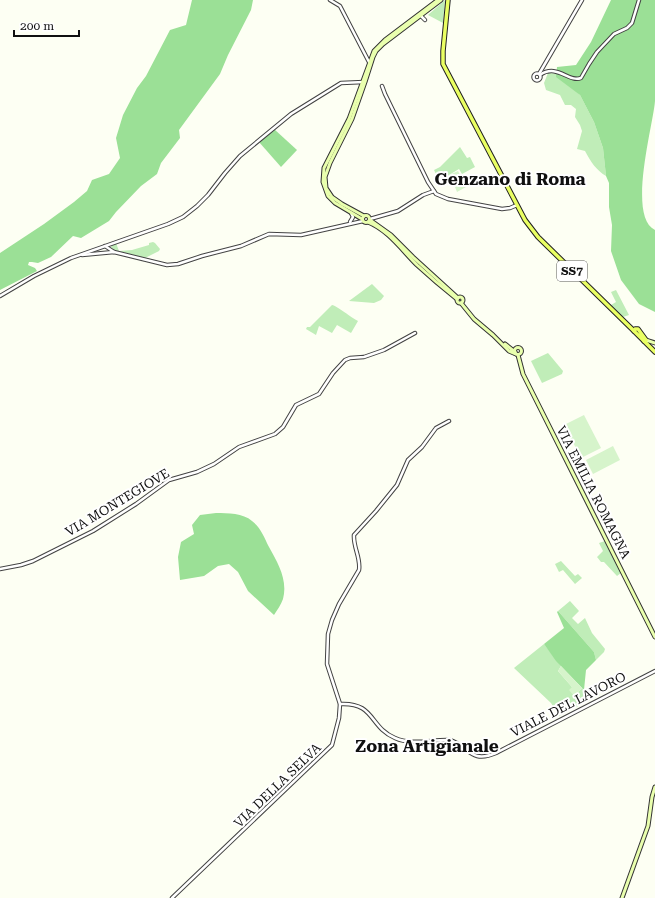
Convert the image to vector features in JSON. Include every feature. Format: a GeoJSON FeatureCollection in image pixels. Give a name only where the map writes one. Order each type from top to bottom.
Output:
{"type":"FeatureCollection","features":[{"type":"Feature","properties":{"kind":"main road"},"geometry":{"type":"LineString","coordinates":[[363,219],[329,197],[322,177],[325,166],[349,119],[364,82],[369,62],[374,51],[381,43],[438,0]]}},
{"type":"Feature","properties":{"kind":"main road"},"geometry":{"type":"LineString","coordinates":[[363,219],[368,216],[369,220],[365,223],[363,219],[334,199],[327,190],[325,180],[327,171],[352,119],[372,59],[377,50],[441,0]]}},
{"type":"Feature","properties":{"kind":"main road","name":"SS7"},"geometry":{"type":"LineString","coordinates":[[448,0],[442,58],[444,66],[516,206],[537,236],[655,352]]}},
{"type":"Feature","properties":{"kind":"main road","name":"VIA EMILIA ROMAGNA"},"geometry":{"type":"LineString","coordinates":[[369,220],[388,233],[458,298],[462,298],[462,302],[476,318],[516,353],[523,374],[655,637]]}},
{"type":"Feature","properties":{"kind":"main road"},"geometry":{"type":"LineString","coordinates":[[645,341],[655,343]]}},
{"type":"Feature","properties":{"kind":"main road"},"geometry":{"type":"LineString","coordinates":[[622,898],[648,826],[655,787]]}},
{"type":"Feature","properties":{"kind":"street"},"geometry":{"type":"LineString","coordinates":[[330,0],[340,6],[369,62]]}},
{"type":"Feature","properties":{"kind":"street"},"geometry":{"type":"LineString","coordinates":[[582,0],[539,74],[553,71],[576,79],[581,79],[597,52],[613,35],[627,28],[632,23],[639,0]]}},
{"type":"Feature","properties":{"kind":"street"},"geometry":{"type":"LineString","coordinates":[[421,16],[425,20]]}},
{"type":"Feature","properties":{"kind":"street"},"geometry":{"type":"LineString","coordinates":[[0,296],[61,262],[168,224],[186,215],[207,196],[225,172],[240,156],[291,114],[341,83],[364,82]]}},
{"type":"Feature","properties":{"kind":"street"},"geometry":{"type":"LineString","coordinates":[[382,86],[411,147],[434,191],[438,195],[445,198],[504,209],[516,206]]}},
{"type":"Feature","properties":{"kind":"street"},"geometry":{"type":"LineString","coordinates":[[369,220],[398,211],[423,195],[434,191]]}},
{"type":"Feature","properties":{"kind":"street"},"geometry":{"type":"LineString","coordinates":[[349,223],[353,217],[351,212]]}},
{"type":"Feature","properties":{"kind":"street"},"geometry":{"type":"LineString","coordinates":[[105,246],[105,249],[111,252],[175,265],[241,246],[269,234],[301,235],[363,219]]}},
{"type":"Feature","properties":{"kind":"street"},"geometry":{"type":"LineString","coordinates":[[111,244],[111,252]]}},
{"type":"Feature","properties":{"kind":"street"},"geometry":{"type":"LineString","coordinates":[[99,253],[100,247]]}},
{"type":"Feature","properties":{"kind":"street"},"geometry":{"type":"LineString","coordinates":[[79,255],[111,252]]}},
{"type":"Feature","properties":{"kind":"street","name":"VIA MONTEGIOVE"},"geometry":{"type":"LineString","coordinates":[[0,569],[35,560],[93,531],[136,504],[169,480],[197,472],[214,464],[239,447],[275,434],[283,427],[296,405],[318,394],[333,373],[345,360],[364,357],[386,349],[415,333]]}},
{"type":"Feature","properties":{"kind":"street","name":"VIA DELLA SELVA"},"geometry":{"type":"LineString","coordinates":[[172,898],[331,747],[335,737],[340,704],[327,665],[328,637],[331,622],[339,604],[359,570],[360,564],[354,541],[354,535],[397,485],[408,460],[423,446],[436,428],[449,421]]}},
{"type":"Feature","properties":{"kind":"street","name":"VIALE DEL LAVORO"},"geometry":{"type":"LineString","coordinates":[[340,704],[354,704],[362,707],[384,732],[397,739],[409,742],[450,740],[471,754],[483,756],[495,753],[655,671]]}},
{"type":"Feature","properties":{"kind":"green space"},"geometry":{"type":"Polygon","coordinates":[[[192,0],[253,0],[251,10],[220,74],[179,130],[180,138],[161,163],[157,174],[141,186],[109,221],[81,238],[73,236],[51,257],[38,263],[29,262],[28,265],[35,268],[37,271],[0,290],[0,253],[74,202],[87,191],[92,180],[109,174],[120,158],[116,138],[123,115],[137,88],[146,76],[170,30],[186,25],[192,0]]]}},
{"type":"Feature","properties":{"kind":"green space"},"geometry":{"type":"Polygon","coordinates":[[[445,0],[443,23],[428,15],[445,0]]]}},
{"type":"Feature","properties":{"kind":"green space"},"geometry":{"type":"Polygon","coordinates":[[[611,0],[655,0],[655,101],[642,190],[643,208],[647,222],[655,230],[655,312],[639,304],[621,280],[611,251],[612,225],[609,207],[609,183],[606,176],[603,148],[594,122],[580,95],[556,77],[557,67],[576,65],[591,42],[611,0]]]}},
{"type":"Feature","properties":{"kind":"green space"},"geometry":{"type":"Polygon","coordinates":[[[548,73],[561,74],[580,95],[594,122],[603,148],[606,176],[599,171],[589,159],[585,151],[577,149],[582,131],[575,117],[576,109],[571,105],[565,105],[560,95],[546,90],[544,83],[548,73]]]}},
{"type":"Feature","properties":{"kind":"green space"},"geometry":{"type":"Polygon","coordinates":[[[274,129],[297,150],[281,167],[259,142],[274,129]]]}},
{"type":"Feature","properties":{"kind":"green space"},"geometry":{"type":"Polygon","coordinates":[[[460,147],[467,158],[470,157],[475,167],[462,174],[459,169],[444,178],[441,174],[437,176],[434,170],[440,167],[460,147]]]}},
{"type":"Feature","properties":{"kind":"green space"},"geometry":{"type":"Polygon","coordinates":[[[458,171],[466,187],[457,192],[455,187],[460,184],[453,187],[447,176],[458,171]]]}},
{"type":"Feature","properties":{"kind":"green space"},"geometry":{"type":"Polygon","coordinates":[[[153,242],[160,249],[159,251],[145,258],[114,250],[111,247],[116,243],[119,251],[132,250],[149,245],[149,243],[153,242]]]}},
{"type":"Feature","properties":{"kind":"green space"},"geometry":{"type":"Polygon","coordinates":[[[372,284],[384,296],[381,300],[374,303],[349,301],[372,284]]]}},
{"type":"Feature","properties":{"kind":"green space"},"geometry":{"type":"Polygon","coordinates":[[[616,290],[629,315],[623,317],[611,305],[616,302],[611,292],[616,290]]]}},
{"type":"Feature","properties":{"kind":"green space"},"geometry":{"type":"Polygon","coordinates":[[[332,305],[358,321],[351,333],[337,325],[332,333],[319,326],[316,335],[306,329],[307,327],[310,327],[332,305]]]}},
{"type":"Feature","properties":{"kind":"green space"},"geometry":{"type":"Polygon","coordinates":[[[548,353],[563,371],[562,374],[542,383],[531,361],[548,353]]]}},
{"type":"Feature","properties":{"kind":"green space"},"geometry":{"type":"Polygon","coordinates":[[[584,415],[601,448],[581,458],[564,425],[584,415]]]}},
{"type":"Feature","properties":{"kind":"green space"},"geometry":{"type":"Polygon","coordinates":[[[613,446],[620,460],[593,474],[586,460],[613,446]]]}},
{"type":"Feature","properties":{"kind":"green space"},"geometry":{"type":"Polygon","coordinates":[[[230,513],[244,516],[255,524],[262,533],[279,565],[283,578],[283,599],[274,615],[248,591],[238,572],[229,564],[218,566],[204,576],[180,580],[178,557],[181,542],[194,534],[192,525],[200,515],[230,513]]]}},
{"type":"Feature","properties":{"kind":"green space"},"geometry":{"type":"Polygon","coordinates":[[[605,541],[621,573],[617,576],[597,557],[603,551],[599,543],[605,541]]]}},
{"type":"Feature","properties":{"kind":"green space"},"geometry":{"type":"Polygon","coordinates":[[[561,561],[575,576],[578,574],[582,578],[575,584],[563,570],[559,572],[555,564],[561,561]]]}},
{"type":"Feature","properties":{"kind":"green space"},"geometry":{"type":"Polygon","coordinates":[[[570,601],[579,611],[572,618],[578,624],[585,618],[592,633],[605,649],[596,660],[594,652],[558,611],[570,601]]]}},
{"type":"Feature","properties":{"kind":"green space"},"geometry":{"type":"Polygon","coordinates":[[[558,611],[594,652],[596,660],[586,670],[584,690],[556,661],[544,644],[564,628],[557,612],[558,611]]]}},
{"type":"Feature","properties":{"kind":"green space"},"geometry":{"type":"Polygon","coordinates":[[[544,644],[561,666],[558,671],[572,687],[574,696],[582,688],[584,690],[585,698],[594,694],[595,692],[600,695],[559,716],[551,703],[514,668],[544,644]]]}},
{"type":"Feature","properties":{"kind":"green space"},"geometry":{"type":"Polygon","coordinates":[[[561,666],[582,688],[574,696],[569,690],[572,687],[558,671],[561,666]]]}},
{"type":"Feature","properties":{"kind":"district","name":"Genzano di Roma"},"geometry":{"type":"Point","coordinates":[510,179]}},
{"type":"Feature","properties":{"kind":"district","name":"Zona Artigianale"},"geometry":{"type":"Point","coordinates":[427,746]}}]}
